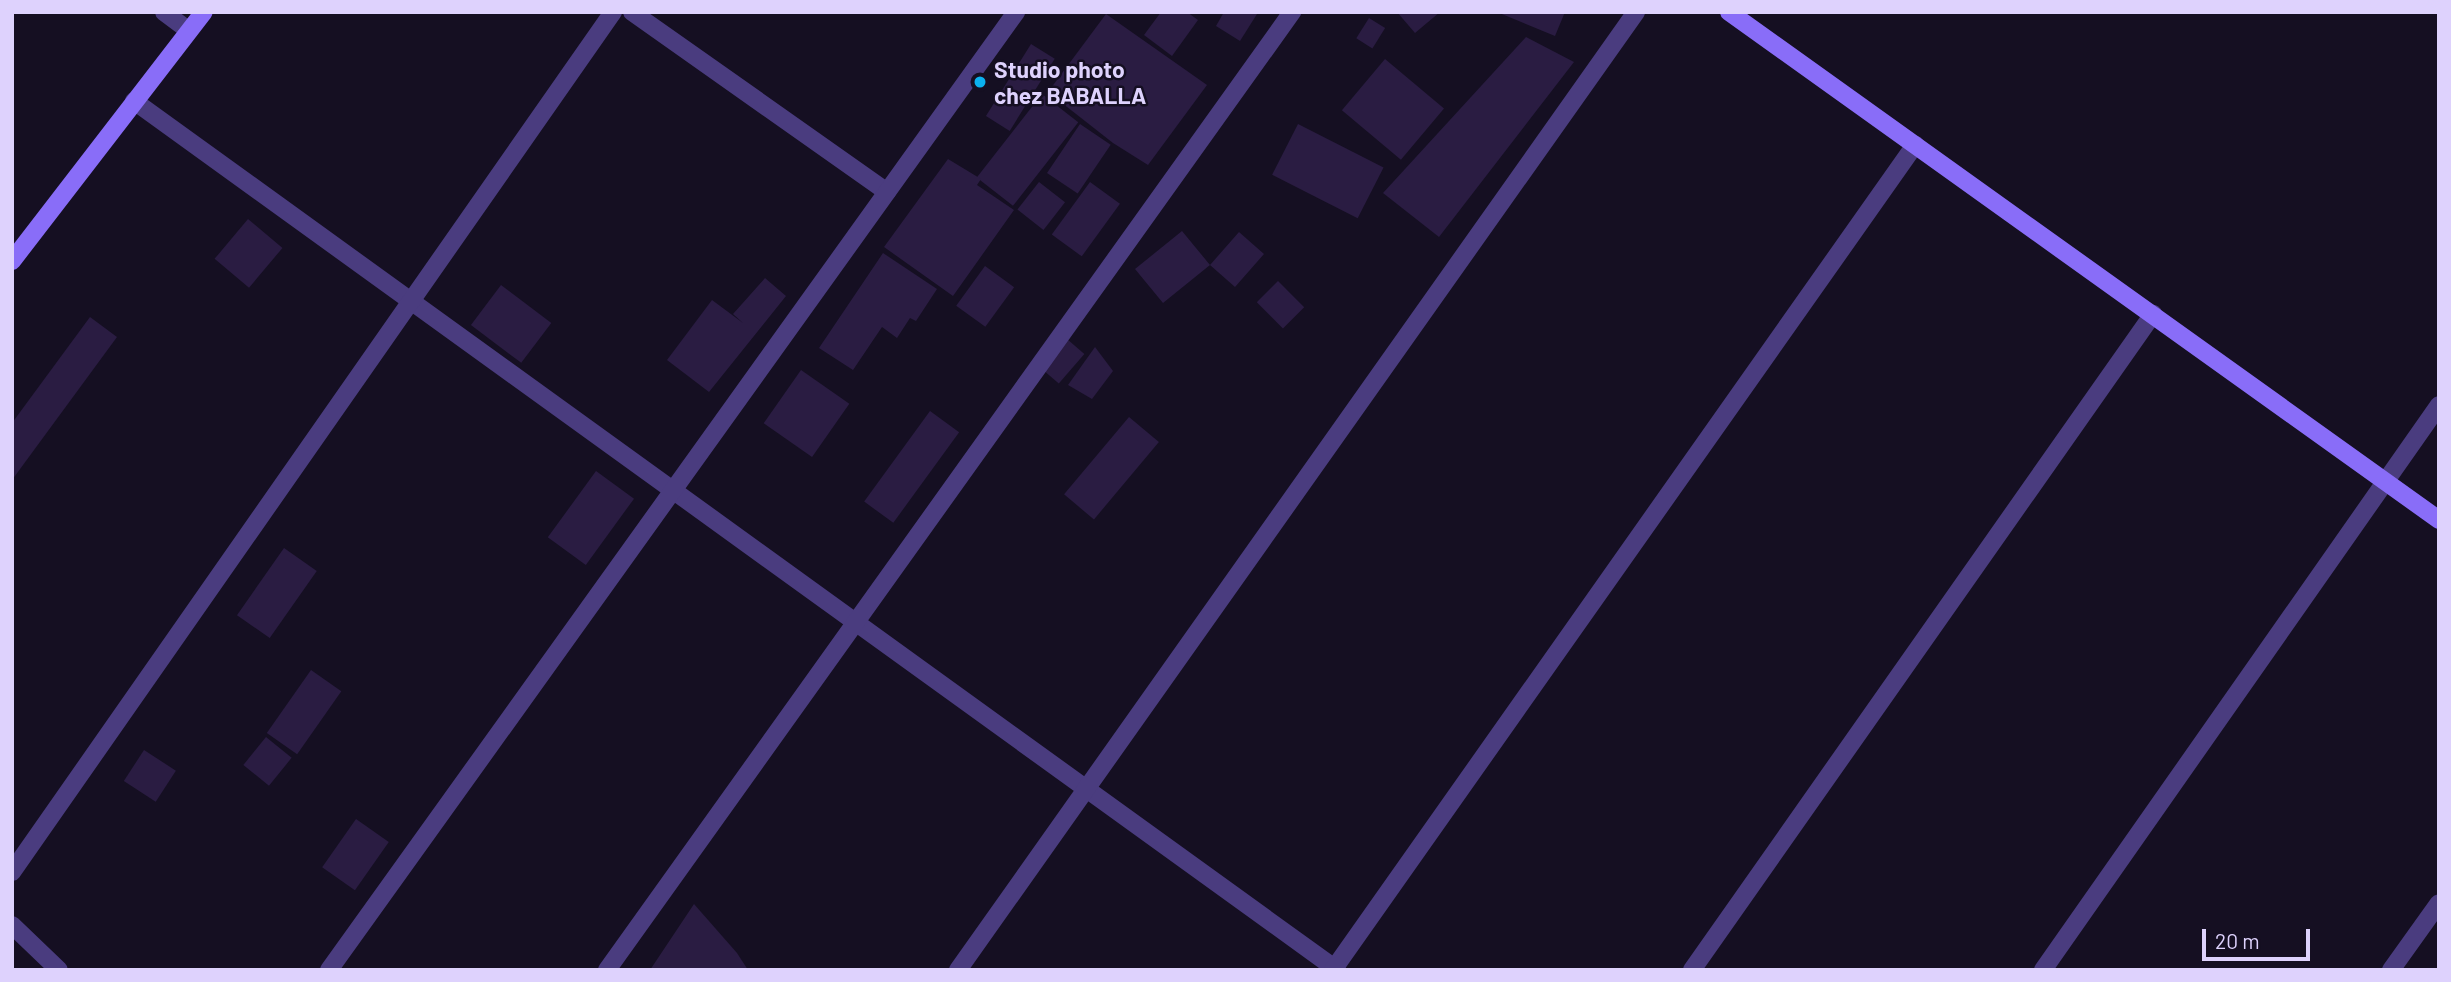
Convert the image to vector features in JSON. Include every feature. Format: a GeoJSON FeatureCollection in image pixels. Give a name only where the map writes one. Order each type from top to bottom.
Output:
{"type":"FeatureCollection","features":[{"type":"Feature","properties":{"kind":"main road"},"geometry":{"type":"LineString","coordinates":[[12,261],[204,12]]}},
{"type":"Feature","properties":{"kind":"main road"},"geometry":{"type":"LineString","coordinates":[[1729,12],[2439,520]]}},
{"type":"Feature","properties":{"kind":"street"},"geometry":{"type":"LineString","coordinates":[[164,12],[189,31]]}},
{"type":"Feature","properties":{"kind":"street"},"geometry":{"type":"LineString","coordinates":[[12,872],[613,12]]}},
{"type":"Feature","properties":{"kind":"street"},"geometry":{"type":"LineString","coordinates":[[632,12],[887,192]]}},
{"type":"Feature","properties":{"kind":"street"},"geometry":{"type":"LineString","coordinates":[[329,970],[1016,12]]}},
{"type":"Feature","properties":{"kind":"street"},"geometry":{"type":"LineString","coordinates":[[607,970],[1292,12]]}},
{"type":"Feature","properties":{"kind":"street"},"geometry":{"type":"LineString","coordinates":[[958,970],[1636,12]]}},
{"type":"Feature","properties":{"kind":"street"},"geometry":{"type":"LineString","coordinates":[[134,101],[1335,969],[1915,145]]}},
{"type":"Feature","properties":{"kind":"street"},"geometry":{"type":"LineString","coordinates":[[1692,970],[2153,314]]}},
{"type":"Feature","properties":{"kind":"street"},"geometry":{"type":"LineString","coordinates":[[2043,970],[2439,405]]}},
{"type":"Feature","properties":{"kind":"street"},"geometry":{"type":"LineString","coordinates":[[2391,970],[2439,903]]}},
{"type":"Feature","properties":{"kind":"street"},"geometry":{"type":"LineString","coordinates":[[12,925],[58,970]]}},
{"type":"Feature","properties":{"kind":"building"},"geometry":{"type":"Polygon","coordinates":[[[1161,12],[1187,12],[1198,20],[1172,56],[1144,35],[1161,12]]]}},
{"type":"Feature","properties":{"kind":"building"},"geometry":{"type":"Polygon","coordinates":[[[1224,12],[1257,14],[1240,41],[1216,26],[1224,12]]]}},
{"type":"Feature","properties":{"kind":"building"},"geometry":{"type":"Polygon","coordinates":[[[1397,12],[1440,12],[1415,33],[1397,12]]]}},
{"type":"Feature","properties":{"kind":"building"},"geometry":{"type":"Polygon","coordinates":[[[1497,12],[1565,12],[1555,36],[1497,12]]]}},
{"type":"Feature","properties":{"kind":"building"},"geometry":{"type":"Polygon","coordinates":[[[1106,14],[1207,85],[1148,165],[1113,143],[1048,92],[1106,14]]]}},
{"type":"Feature","properties":{"kind":"building"},"geometry":{"type":"Polygon","coordinates":[[[1369,18],[1385,28],[1372,48],[1356,38],[1369,18]]]}},
{"type":"Feature","properties":{"kind":"building"},"geometry":{"type":"Polygon","coordinates":[[[1526,37],[1574,62],[1439,237],[1383,193],[1526,37]]]}},
{"type":"Feature","properties":{"kind":"building"},"geometry":{"type":"Polygon","coordinates":[[[1031,44],[1055,59],[1010,131],[986,116],[1031,44]]]}},
{"type":"Feature","properties":{"kind":"building"},"geometry":{"type":"Polygon","coordinates":[[[1385,59],[1444,108],[1401,160],[1342,110],[1385,59]]]}},
{"type":"Feature","properties":{"kind":"building"},"geometry":{"type":"Polygon","coordinates":[[[1042,94],[1078,122],[1013,206],[977,178],[1042,94]]]}},
{"type":"Feature","properties":{"kind":"building"},"geometry":{"type":"Polygon","coordinates":[[[1080,124],[1111,145],[1078,194],[1047,173],[1080,124]]]}},
{"type":"Feature","properties":{"kind":"building"},"geometry":{"type":"Polygon","coordinates":[[[1298,124],[1384,168],[1358,218],[1272,175],[1298,124]]]}},
{"type":"Feature","properties":{"kind":"building"},"geometry":{"type":"Polygon","coordinates":[[[948,159],[981,179],[977,185],[1014,210],[953,296],[884,247],[948,159]]]}},
{"type":"Feature","properties":{"kind":"building"},"geometry":{"type":"Polygon","coordinates":[[[1039,182],[1065,202],[1043,230],[1017,210],[1039,182]]]}},
{"type":"Feature","properties":{"kind":"building"},"geometry":{"type":"Polygon","coordinates":[[[1090,182],[1120,204],[1082,256],[1052,235],[1090,182]]]}},
{"type":"Feature","properties":{"kind":"building"},"geometry":{"type":"Polygon","coordinates":[[[248,219],[282,248],[249,288],[215,259],[248,219]]]}},
{"type":"Feature","properties":{"kind":"building"},"geometry":{"type":"Polygon","coordinates":[[[1182,231],[1210,265],[1163,303],[1135,269],[1182,231]]]}},
{"type":"Feature","properties":{"kind":"building"},"geometry":{"type":"Polygon","coordinates":[[[1239,232],[1264,254],[1235,287],[1210,265],[1239,232]]]}},
{"type":"Feature","properties":{"kind":"building"},"geometry":{"type":"Polygon","coordinates":[[[883,253],[937,289],[916,321],[910,318],[897,338],[882,327],[853,370],[819,348],[883,253]]]}},
{"type":"Feature","properties":{"kind":"building"},"geometry":{"type":"Polygon","coordinates":[[[985,266],[1014,287],[985,327],[956,306],[985,266]]]}},
{"type":"Feature","properties":{"kind":"building"},"geometry":{"type":"Polygon","coordinates":[[[765,278],[786,296],[709,392],[667,360],[712,300],[743,323],[733,314],[765,278]]]}},
{"type":"Feature","properties":{"kind":"building"},"geometry":{"type":"Polygon","coordinates":[[[1278,281],[1304,307],[1283,328],[1257,302],[1278,281]]]}},
{"type":"Feature","properties":{"kind":"building"},"geometry":{"type":"Polygon","coordinates":[[[501,285],[551,323],[521,363],[471,325],[501,285]]]}},
{"type":"Feature","properties":{"kind":"building"},"geometry":{"type":"Polygon","coordinates":[[[90,317],[117,337],[12,480],[12,423],[90,317]]]}},
{"type":"Feature","properties":{"kind":"building"},"geometry":{"type":"Polygon","coordinates":[[[1067,339],[1084,354],[1059,384],[1041,368],[1067,339]]]}},
{"type":"Feature","properties":{"kind":"building"},"geometry":{"type":"Polygon","coordinates":[[[1095,347],[1113,371],[1092,399],[1068,385],[1095,347]]]}},
{"type":"Feature","properties":{"kind":"building"},"geometry":{"type":"Polygon","coordinates":[[[801,370],[849,404],[812,457],[764,423],[801,370]]]}},
{"type":"Feature","properties":{"kind":"building"},"geometry":{"type":"Polygon","coordinates":[[[930,411],[959,432],[893,523],[864,502],[930,411]]]}},
{"type":"Feature","properties":{"kind":"building"},"geometry":{"type":"Polygon","coordinates":[[[1129,417],[1159,442],[1094,519],[1064,494],[1129,417]]]}},
{"type":"Feature","properties":{"kind":"building"},"geometry":{"type":"Polygon","coordinates":[[[596,471],[634,499],[586,565],[548,537],[596,471]]]}},
{"type":"Feature","properties":{"kind":"building"},"geometry":{"type":"Polygon","coordinates":[[[284,548],[317,571],[270,638],[237,615],[284,548]]]}},
{"type":"Feature","properties":{"kind":"building"},"geometry":{"type":"Polygon","coordinates":[[[311,670],[341,691],[297,754],[267,733],[311,670]]]}},
{"type":"Feature","properties":{"kind":"building"},"geometry":{"type":"Polygon","coordinates":[[[266,737],[292,758],[269,786],[243,765],[266,737]]]}},
{"type":"Feature","properties":{"kind":"building"},"geometry":{"type":"Polygon","coordinates":[[[144,750],[176,771],[156,802],[124,781],[144,750]]]}},
{"type":"Feature","properties":{"kind":"building"},"geometry":{"type":"Polygon","coordinates":[[[356,819],[389,842],[355,890],[322,867],[356,819]]]}},
{"type":"Feature","properties":{"kind":"building"},"geometry":{"type":"Polygon","coordinates":[[[694,904],[737,953],[748,970],[650,970],[694,904]]]}},
{"type":"Feature","properties":{"kind":"place","name":"Studio photo chez BABALLA"},"geometry":{"type":"Point","coordinates":[980,82]}}]}
